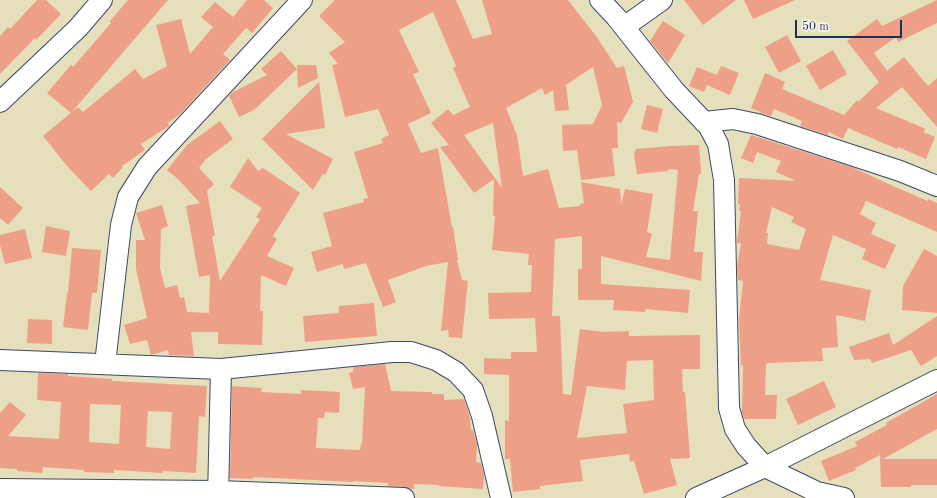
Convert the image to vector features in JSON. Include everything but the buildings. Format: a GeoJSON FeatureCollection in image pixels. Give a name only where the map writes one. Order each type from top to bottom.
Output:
{"type":"FeatureCollection","features":[{"type":"Feature","properties":{"kind":"street"},"geometry":{"type":"LineString","coordinates":[[0,102],[78,28],[102,0]]}},
{"type":"Feature","properties":{"kind":"street"},"geometry":{"type":"LineString","coordinates":[[105,364],[121,225],[128,197],[147,167],[302,0]]}},
{"type":"Feature","properties":{"kind":"street"},"geometry":{"type":"LineString","coordinates":[[600,0],[616,17],[674,90],[709,127],[718,144],[724,180],[729,408],[735,429],[746,446],[764,467],[816,492],[844,498]]}},
{"type":"Feature","properties":{"kind":"street"},"geometry":{"type":"LineString","coordinates":[[624,27],[662,0]]}},
{"type":"Feature","properties":{"kind":"street"},"geometry":{"type":"LineString","coordinates":[[704,122],[733,119],[757,124],[900,171],[937,186]]}},
{"type":"Feature","properties":{"kind":"street"},"geometry":{"type":"LineString","coordinates":[[0,360],[221,369],[392,352],[411,352],[436,360],[456,372],[473,390],[482,416],[501,498]]}},
{"type":"Feature","properties":{"kind":"street"},"geometry":{"type":"LineString","coordinates":[[218,494],[221,369]]}},
{"type":"Feature","properties":{"kind":"street"},"geometry":{"type":"LineString","coordinates":[[696,498],[764,467],[937,380]]}},
{"type":"Feature","properties":{"kind":"street"},"geometry":{"type":"LineString","coordinates":[[0,489],[404,498]]}}]}
